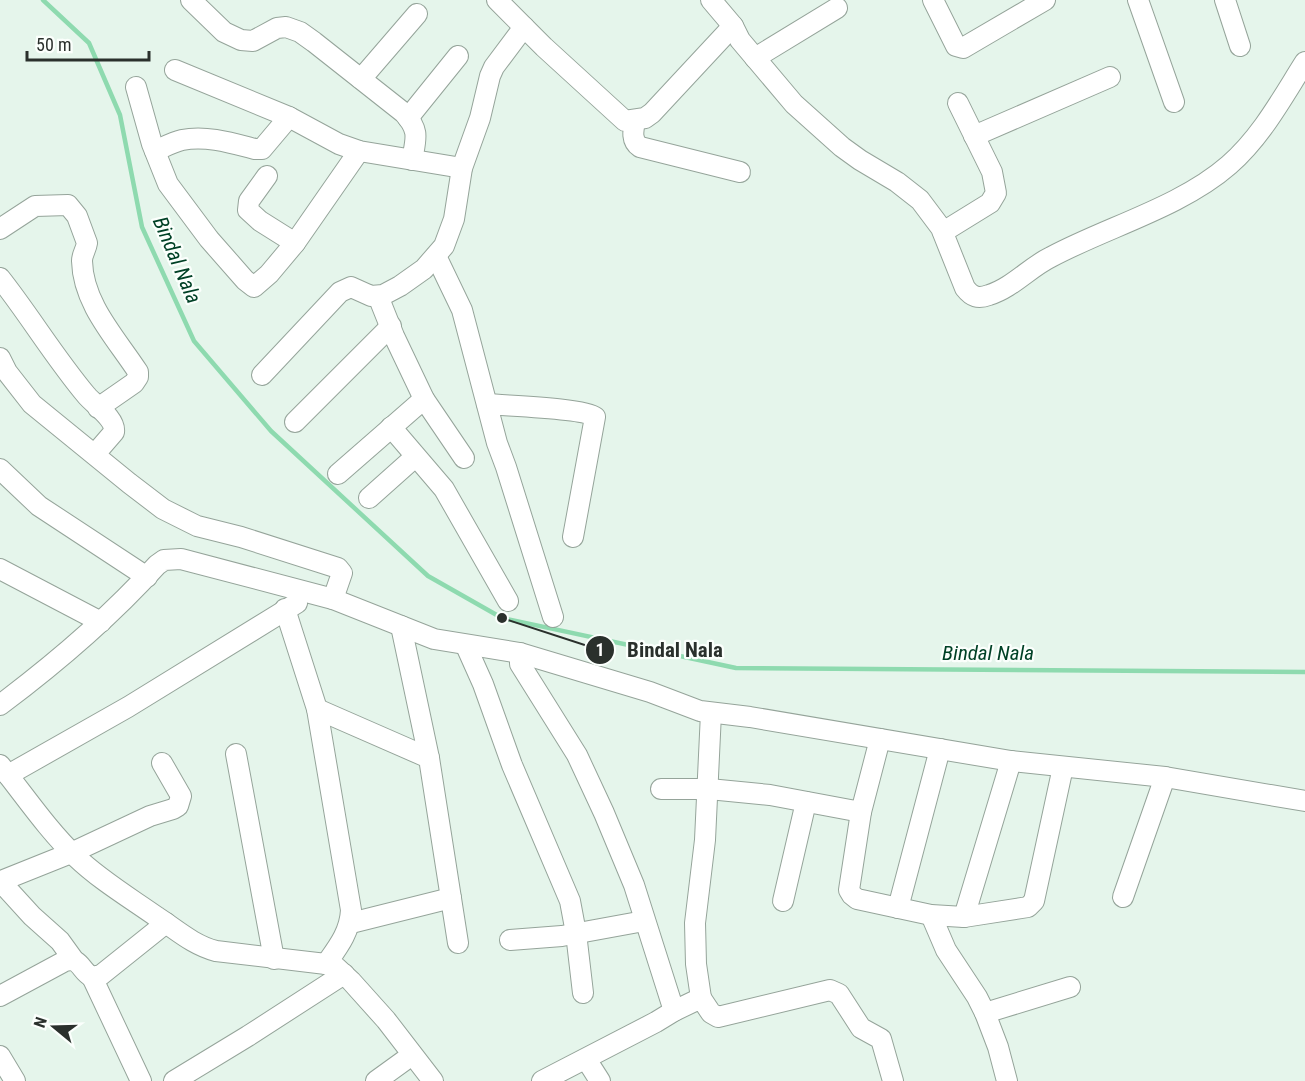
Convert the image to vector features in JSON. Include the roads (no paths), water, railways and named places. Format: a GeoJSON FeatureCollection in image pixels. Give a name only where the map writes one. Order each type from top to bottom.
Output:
{"type":"FeatureCollection","features":[{"type":"Feature","properties":{"kind":"street"},"geometry":{"type":"LineString","coordinates":[[191,0],[224,32],[241,40],[253,41],[277,28],[286,27],[300,32],[408,118],[416,129],[412,160]]}},
{"type":"Feature","properties":{"kind":"street"},"geometry":{"type":"LineString","coordinates":[[498,0],[625,121],[635,121],[652,113],[733,26]]}},
{"type":"Feature","properties":{"kind":"street"},"geometry":{"type":"LineString","coordinates":[[711,0],[733,26],[740,40],[795,104],[842,147],[903,186],[920,200],[943,232],[965,288],[971,296],[977,298],[992,295],[1047,258],[1147,214],[1217,175],[1248,147],[1266,124],[1305,62]]}},
{"type":"Feature","properties":{"kind":"street"},"geometry":{"type":"LineString","coordinates":[[933,0],[948,32],[959,48],[967,48],[1045,0]]}},
{"type":"Feature","properties":{"kind":"street"},"geometry":{"type":"LineString","coordinates":[[1138,0],[1174,102]]}},
{"type":"Feature","properties":{"kind":"street"},"geometry":{"type":"LineString","coordinates":[[1225,0],[1240,46]]}},
{"type":"Feature","properties":{"kind":"street"},"geometry":{"type":"LineString","coordinates":[[755,58],[837,8]]}},
{"type":"Feature","properties":{"kind":"street"},"geometry":{"type":"LineString","coordinates":[[361,79],[417,14]]}},
{"type":"Feature","properties":{"kind":"street"},"geometry":{"type":"LineString","coordinates":[[262,375],[340,292],[351,287],[371,296],[378,296],[400,286],[424,269],[436,256],[449,235],[454,219],[462,168],[494,67],[524,27]]}},
{"type":"Feature","properties":{"kind":"street"},"geometry":{"type":"LineString","coordinates":[[408,118],[458,56]]}},
{"type":"Feature","properties":{"kind":"street"},"geometry":{"type":"LineString","coordinates":[[175,70],[289,117],[339,144],[359,151],[462,168]]}},
{"type":"Feature","properties":{"kind":"street"},"geometry":{"type":"LineString","coordinates":[[974,136],[1110,77]]}},
{"type":"Feature","properties":{"kind":"street"},"geometry":{"type":"LineString","coordinates":[[136,87],[155,151],[168,184],[209,239],[250,285],[257,285],[295,243],[359,151]]}},
{"type":"Feature","properties":{"kind":"street"},"geometry":{"type":"LineString","coordinates":[[943,232],[990,202],[996,193],[992,172],[958,104]]}},
{"type":"Feature","properties":{"kind":"street"},"geometry":{"type":"LineString","coordinates":[[155,151],[179,141],[191,139],[214,140],[255,149],[262,148],[289,117]]}},
{"type":"Feature","properties":{"kind":"street"},"geometry":{"type":"LineString","coordinates":[[635,121],[634,140],[640,147],[740,172]]}},
{"type":"Feature","properties":{"kind":"street"},"geometry":{"type":"LineString","coordinates":[[267,176],[249,201],[248,210],[295,243]]}},
{"type":"Feature","properties":{"kind":"street"},"geometry":{"type":"LineString","coordinates":[[0,229],[35,206],[68,205],[77,216],[87,243],[82,259],[83,275],[90,297],[138,372],[134,383],[98,408]]}},
{"type":"Feature","properties":{"kind":"street"},"geometry":{"type":"LineString","coordinates":[[436,256],[462,310],[497,443],[507,467],[553,617]]}},
{"type":"Feature","properties":{"kind":"street"},"geometry":{"type":"LineString","coordinates":[[0,278],[57,360],[115,427],[114,432],[95,454]]}},
{"type":"Feature","properties":{"kind":"street"},"geometry":{"type":"LineString","coordinates":[[378,296],[424,399],[464,458]]}},
{"type":"Feature","properties":{"kind":"street"},"geometry":{"type":"LineString","coordinates":[[295,422],[391,326]]}},
{"type":"Feature","properties":{"kind":"street"},"geometry":{"type":"LineString","coordinates":[[0,358],[7,372],[32,404],[148,499],[185,521],[329,563],[338,568],[342,573],[342,579],[333,599]]}},
{"type":"Feature","properties":{"kind":"street"},"geometry":{"type":"LineString","coordinates":[[338,474],[424,399]]}},
{"type":"Feature","properties":{"kind":"street"},"geometry":{"type":"LineString","coordinates":[[487,404],[574,410],[592,414],[595,417],[573,537]]}},
{"type":"Feature","properties":{"kind":"street"},"geometry":{"type":"LineString","coordinates":[[391,427],[444,489],[508,601]]}},
{"type":"Feature","properties":{"kind":"street"},"geometry":{"type":"LineString","coordinates":[[369,498],[415,457]]}},
{"type":"Feature","properties":{"kind":"street"},"geometry":{"type":"LineString","coordinates":[[0,469],[39,506],[147,577]]}},
{"type":"Feature","properties":{"kind":"street"},"geometry":{"type":"LineString","coordinates":[[0,705],[101,622],[164,560],[181,559],[333,599],[434,639],[520,653],[650,692],[700,711],[750,717],[1011,761],[1165,777],[1305,801]]}},
{"type":"Feature","properties":{"kind":"street"},"geometry":{"type":"LineString","coordinates":[[0,569],[101,622]]}},
{"type":"Feature","properties":{"kind":"street"},"geometry":{"type":"LineString","coordinates":[[311,594],[128,707],[4,770],[38,816],[71,853],[108,884],[203,947],[216,951],[326,964],[338,968],[386,1020],[433,1081]]}},
{"type":"Feature","properties":{"kind":"street"},"geometry":{"type":"LineString","coordinates":[[285,609],[317,709],[351,910],[351,923],[347,933],[326,964]]}},
{"type":"Feature","properties":{"kind":"street"},"geometry":{"type":"LineString","coordinates":[[401,626],[429,758],[458,943]]}},
{"type":"Feature","properties":{"kind":"street"},"geometry":{"type":"LineString","coordinates":[[466,646],[483,684],[512,765],[565,888],[576,933],[583,993]]}},
{"type":"Feature","properties":{"kind":"street"},"geometry":{"type":"LineString","coordinates":[[520,653],[520,664],[577,755],[604,813],[634,885],[674,1011]]}},
{"type":"Feature","properties":{"kind":"street"},"geometry":{"type":"LineString","coordinates":[[317,709],[429,758]]}},
{"type":"Feature","properties":{"kind":"street"},"geometry":{"type":"LineString","coordinates":[[711,712],[709,789],[695,923],[696,964],[701,998],[711,1013],[718,1017],[834,991],[842,998],[857,1023],[881,1039],[893,1081]]}},
{"type":"Feature","properties":{"kind":"street"},"geometry":{"type":"LineString","coordinates":[[880,739],[861,812],[849,890],[857,899],[931,915],[964,917],[1028,907],[1034,901],[1063,767]]}},
{"type":"Feature","properties":{"kind":"street"},"geometry":{"type":"LineString","coordinates":[[898,908],[940,749]]}},
{"type":"Feature","properties":{"kind":"street"},"geometry":{"type":"LineString","coordinates":[[236,754],[274,959]]}},
{"type":"Feature","properties":{"kind":"street"},"geometry":{"type":"LineString","coordinates":[[964,917],[1011,761]]}},
{"type":"Feature","properties":{"kind":"street"},"geometry":{"type":"LineString","coordinates":[[162,763],[180,792],[178,806],[0,881],[60,941],[87,975],[92,977],[106,972],[166,923]]}},
{"type":"Feature","properties":{"kind":"street"},"geometry":{"type":"LineString","coordinates":[[1123,897],[1165,777]]}},
{"type":"Feature","properties":{"kind":"street"},"geometry":{"type":"LineString","coordinates":[[661,789],[709,789],[770,795],[861,812]]}},
{"type":"Feature","properties":{"kind":"street"},"geometry":{"type":"LineString","coordinates":[[783,901],[806,802]]}},
{"type":"Feature","properties":{"kind":"street"},"geometry":{"type":"LineString","coordinates":[[351,923],[451,898]]}},
{"type":"Feature","properties":{"kind":"street"},"geometry":{"type":"LineString","coordinates":[[931,915],[946,950],[985,1013],[998,1047],[1007,1081]]}},
{"type":"Feature","properties":{"kind":"street"},"geometry":{"type":"LineString","coordinates":[[510,940],[576,933],[644,921]]}},
{"type":"Feature","properties":{"kind":"street"},"geometry":{"type":"LineString","coordinates":[[0,996],[65,961],[73,959]]}},
{"type":"Feature","properties":{"kind":"street"},"geometry":{"type":"LineString","coordinates":[[174,1081],[344,974]]}},
{"type":"Feature","properties":{"kind":"street"},"geometry":{"type":"LineString","coordinates":[[92,977],[141,1081]]}},
{"type":"Feature","properties":{"kind":"street"},"geometry":{"type":"LineString","coordinates":[[985,1013],[1070,987]]}},
{"type":"Feature","properties":{"kind":"street"},"geometry":{"type":"LineString","coordinates":[[542,1081],[701,998]]}},
{"type":"Feature","properties":{"kind":"street"},"geometry":{"type":"LineString","coordinates":[[376,1081],[412,1055]]}},
{"type":"Feature","properties":{"kind":"street"},"geometry":{"type":"LineString","coordinates":[[0,1056],[15,1081]]}},
{"type":"Feature","properties":{"kind":"street"},"geometry":{"type":"LineString","coordinates":[[586,1059],[600,1081]]}},
{"type":"Feature","properties":{"kind":"waterway","name":"Bindal Nala"},"geometry":{"type":"LineString","coordinates":[[43,0],[89,43],[120,115],[142,227],[194,341],[271,431],[428,576],[502,618],[736,668],[1305,672]]}},
{"type":"Feature","properties":{"kind":"place","name":"Bindal Nala"},"geometry":{"type":"Point","coordinates":[502,618]}}]}
